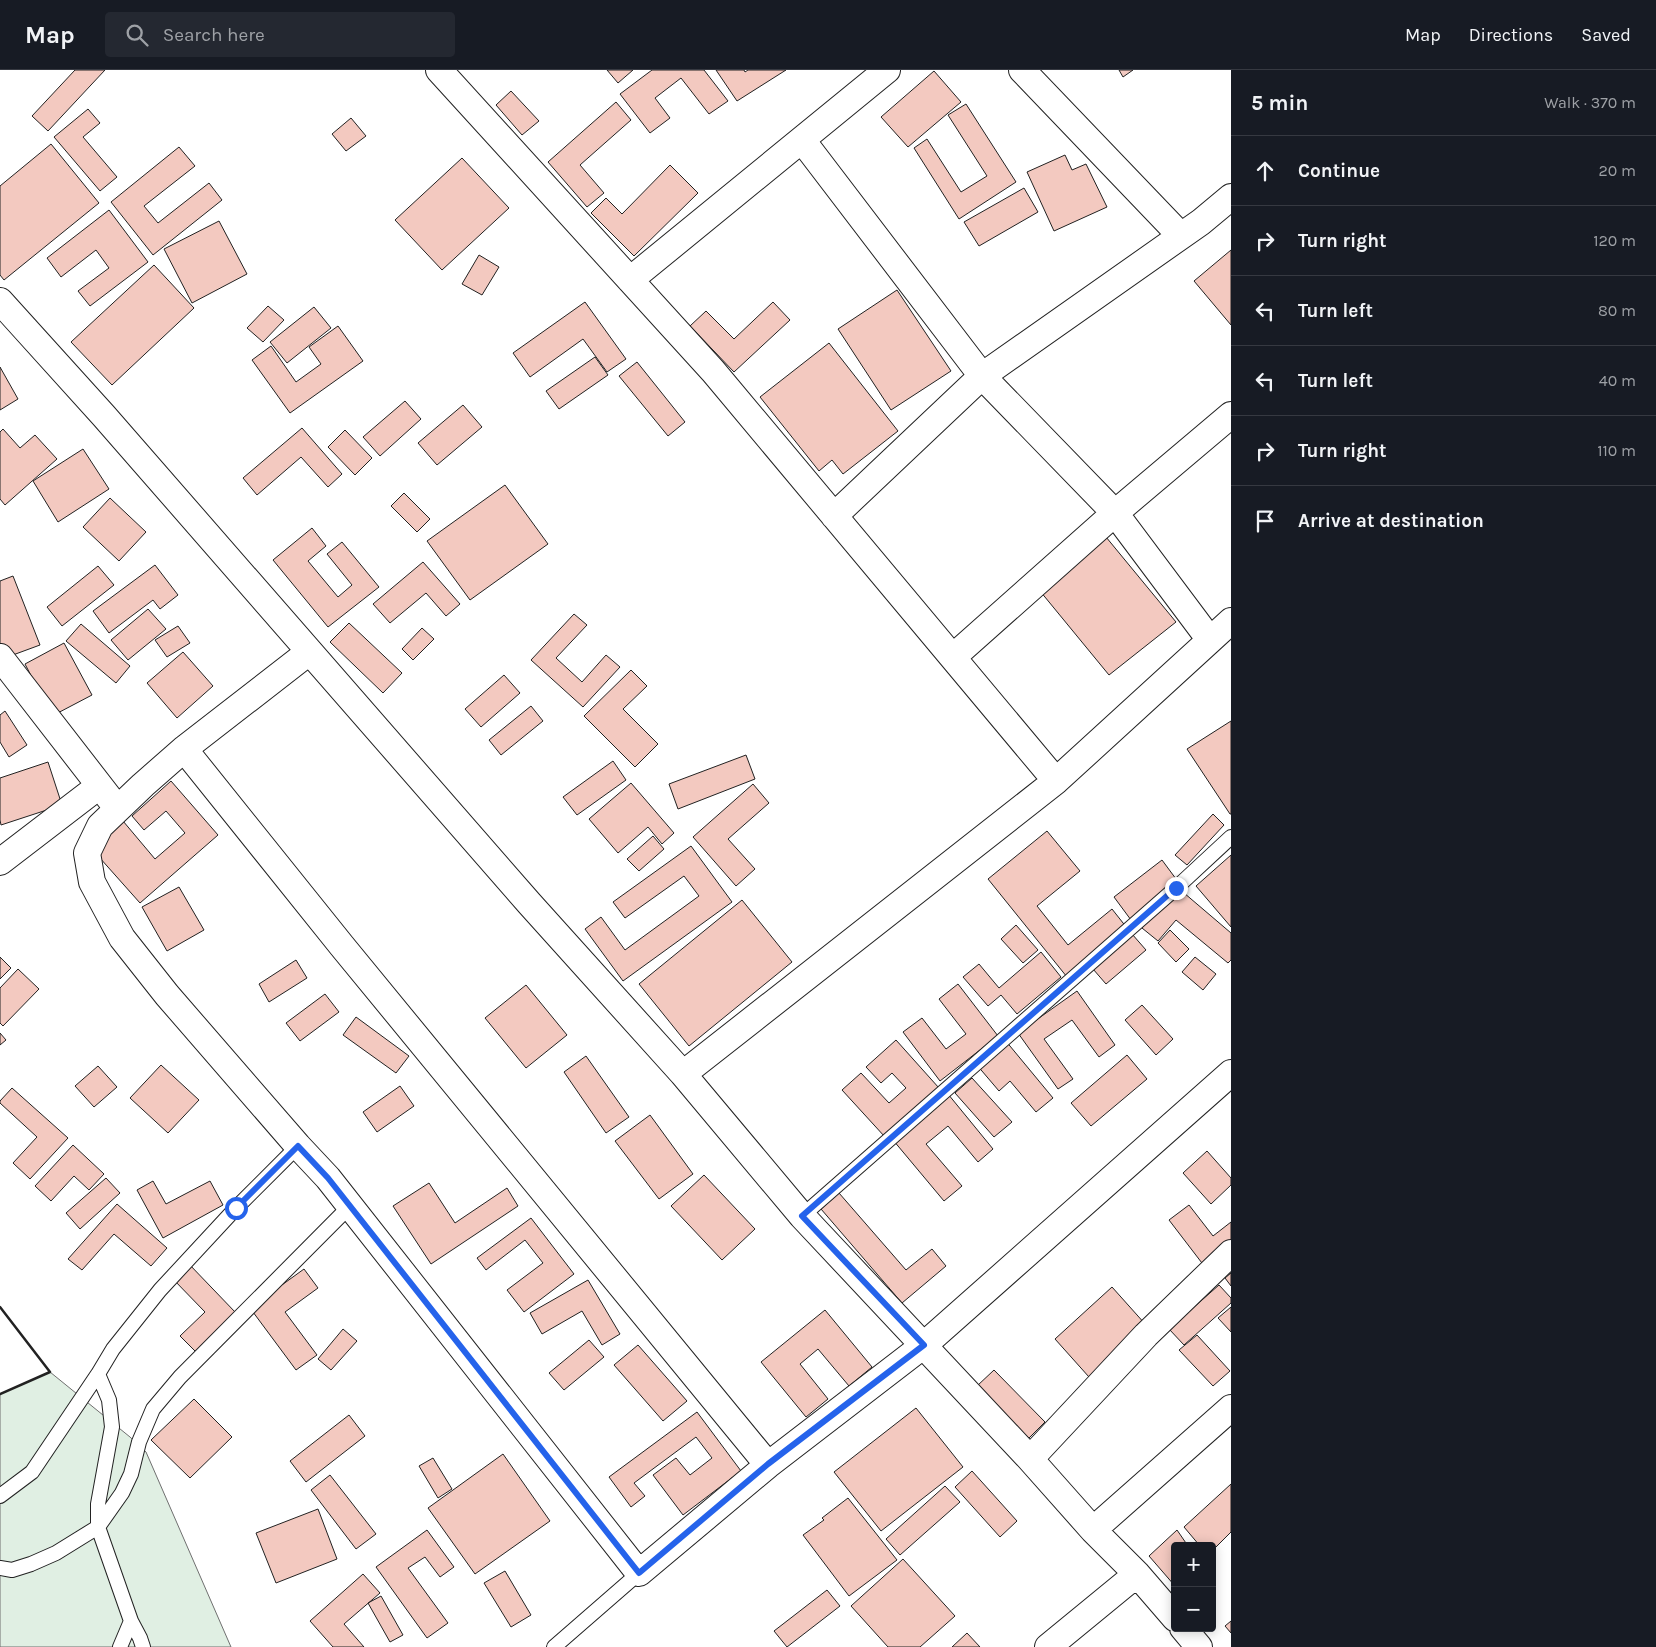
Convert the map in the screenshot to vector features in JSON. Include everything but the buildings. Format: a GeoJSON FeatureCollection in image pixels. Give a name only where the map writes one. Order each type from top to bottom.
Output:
{"type":"FeatureCollection","features":[{"type":"Feature","properties":{"kind":"street"},"geometry":{"type":"LineString","coordinates":[[439,70],[712,371],[1056,781]]}},
{"type":"Feature","properties":{"kind":"street"},"geometry":{"type":"LineString","coordinates":[[630,280],[887,70]]}},
{"type":"Feature","properties":{"kind":"street"},"geometry":{"type":"LineString","coordinates":[[1022,70],[1181,236]]}},
{"type":"Feature","properties":{"kind":"street"},"geometry":{"type":"LineString","coordinates":[[802,140],[982,376],[1115,513],[1210,640]]}},
{"type":"Feature","properties":{"kind":"street"},"geometry":{"type":"LineString","coordinates":[[834,516],[982,376],[1181,236],[1231,197]]}},
{"type":"Feature","properties":{"kind":"street"},"geometry":{"type":"LineString","coordinates":[[0,301],[104,416],[529,903],[683,1074],[802,1216],[1030,1459],[1093,1530],[1137,1574],[1171,1613]]}},
{"type":"Feature","properties":{"kind":"street"},"geometry":{"type":"LineString","coordinates":[[953,657],[1115,513],[1231,416]]}},
{"type":"Feature","properties":{"kind":"street"},"geometry":{"type":"LineString","coordinates":[[683,1074],[1056,781],[1231,621]]}},
{"type":"Feature","properties":{"kind":"street"},"geometry":{"type":"LineString","coordinates":[[309,652],[184,749],[117,808],[100,826],[87,853],[92,882],[122,938],[167,995],[328,1178],[639,1573],[768,1464],[924,1345],[1231,1073]]}},
{"type":"Feature","properties":{"kind":"street"},"geometry":{"type":"LineString","coordinates":[[0,657],[117,808]]}},
{"type":"Feature","properties":{"kind":"street"},"geometry":{"type":"LineString","coordinates":[[184,749],[342,946],[768,1464]]}},
{"type":"Feature","properties":{"kind":"street"},"geometry":{"type":"LineString","coordinates":[[0,862],[99,786]]}},
{"type":"Feature","properties":{"kind":"street"},"geometry":{"type":"LineString","coordinates":[[1030,1459],[1139,1341],[1231,1253]]}},
{"type":"Feature","properties":{"kind":"street"},"geometry":{"type":"LineString","coordinates":[[1093,1530],[1231,1408]]}},
{"type":"Feature","properties":{"kind":"street"},"geometry":{"type":"LineString","coordinates":[[1048,1647],[1137,1574]]}},
{"type":"Feature","properties":{"kind":"street"},"geometry":{"type":"LineString","coordinates":[[1187,1632],[1199,1647]]}},
{"type":"Feature","properties":{"kind":"lane"},"geometry":{"type":"LineString","coordinates":[[802,1216],[1176,888],[1231,837]]}},
{"type":"Feature","properties":{"kind":"lane"},"geometry":{"type":"LineString","coordinates":[[0,1496],[32,1472],[113,1349],[160,1290],[236,1208],[298,1146]]}},
{"type":"Feature","properties":{"kind":"lane"},"geometry":{"type":"LineString","coordinates":[[0,1568],[12,1570],[31,1564],[56,1553],[98,1527],[122,1492],[131,1474],[139,1442],[153,1409],[180,1377],[350,1206]]}},
{"type":"Feature","properties":{"kind":"lane"},"geometry":{"type":"LineString","coordinates":[[98,1374],[109,1400],[112,1427],[98,1504],[98,1527],[130,1620],[143,1647]]}},
{"type":"Feature","properties":{"kind":"lane"},"geometry":{"type":"LineString","coordinates":[[554,1647],[639,1573]]}},
{"type":"Feature","properties":{"kind":"lane"},"geometry":{"type":"LineString","coordinates":[[120,1647],[130,1620]]}},
{"type":"Feature","properties":{"kind":"green space"},"geometry":{"type":"Polygon","coordinates":[[[50,1372],[146,1452],[231,1647],[0,1647],[0,1394],[50,1372]]]}},
{"type":"Feature","properties":{"kind":"wall"},"geometry":{"type":"LineString","coordinates":[[0,1307],[50,1372],[0,1394]]}},
{"type":"Feature","properties":{"kind":"route"},"geometry":{"type":"LineString","coordinates":[[236,1208],[298,1146],[328,1178],[639,1573],[727,1501],[768,1464],[924,1345],[802,1216],[1176,888]]}}]}
